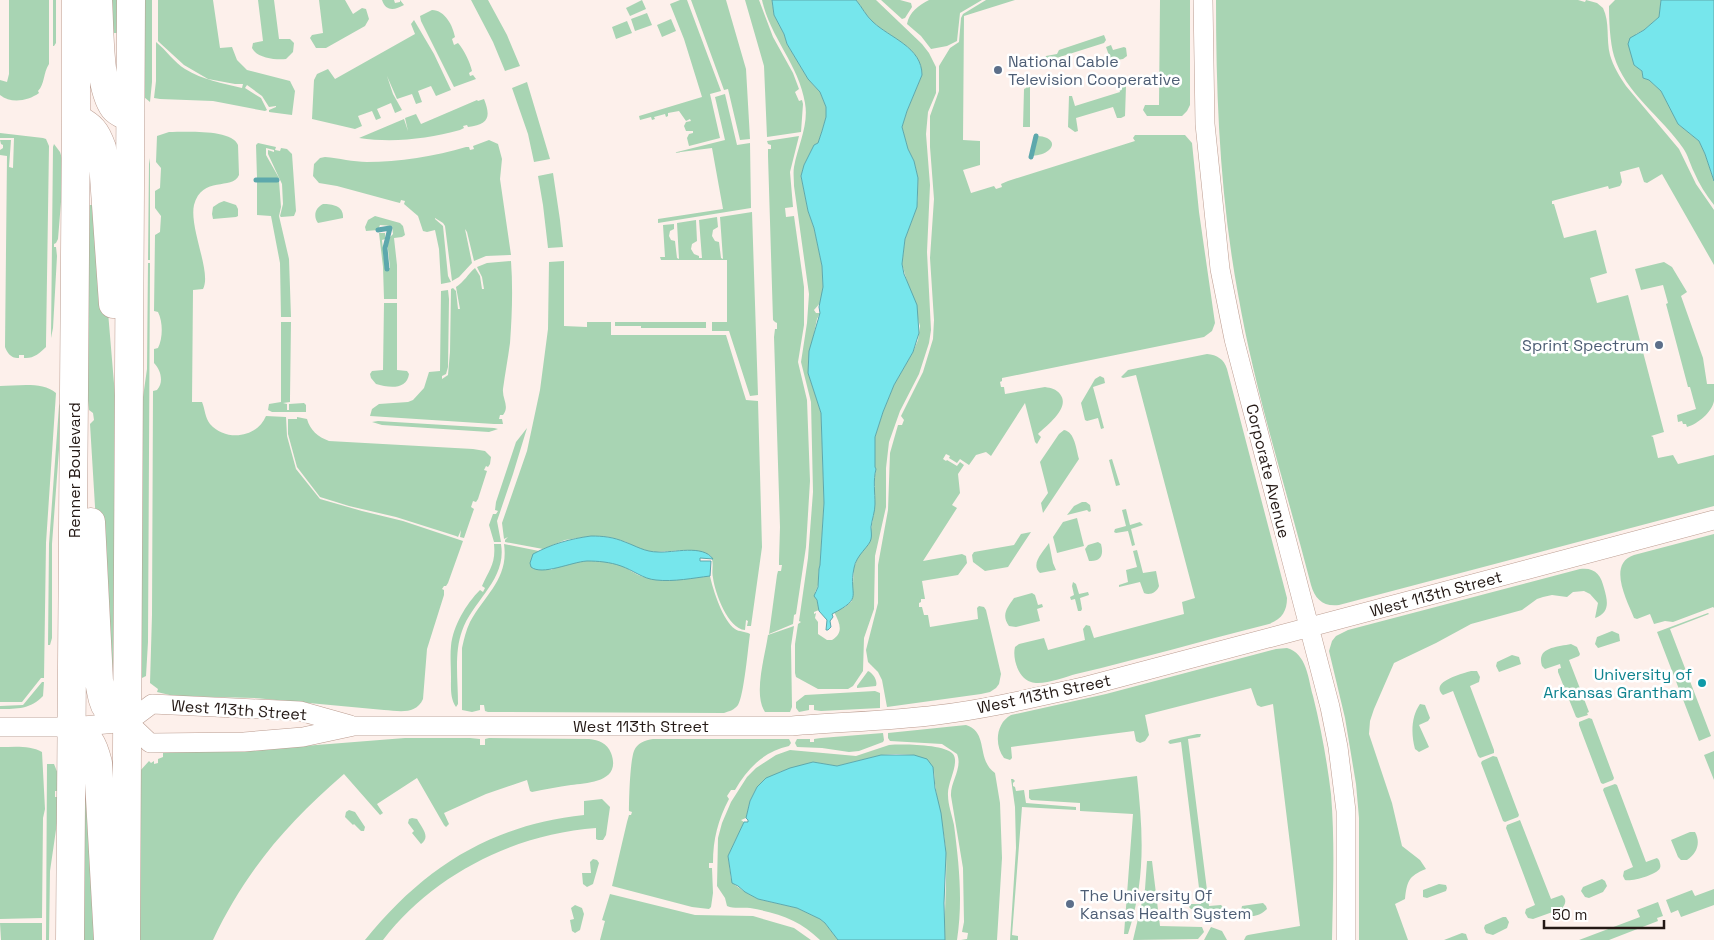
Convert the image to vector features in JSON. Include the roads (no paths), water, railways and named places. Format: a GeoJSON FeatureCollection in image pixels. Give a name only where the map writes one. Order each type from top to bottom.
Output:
{"type":"FeatureCollection","features":[{"type":"Feature","properties":{"kind":"main road","name":"Renner Boulevard"},"geometry":{"type":"LineString","coordinates":[[70,940],[76,0]]}},
{"type":"Feature","properties":{"kind":"main road"},"geometry":{"type":"LineString","coordinates":[[98,0],[102,70],[105,87],[115,110],[130,118]]}},
{"type":"Feature","properties":{"kind":"main road"},"geometry":{"type":"LineString","coordinates":[[126,940],[131,0]]}},
{"type":"Feature","properties":{"kind":"main road"},"geometry":{"type":"LineString","coordinates":[[76,118],[90,126],[97,134],[102,148],[118,371],[129,395]]}},
{"type":"Feature","properties":{"kind":"main road"},"geometry":{"type":"LineString","coordinates":[[74,401],[88,472],[99,681],[102,699],[106,709],[112,715],[128,722]]}},
{"type":"Feature","properties":{"kind":"main road"},"geometry":{"type":"LineString","coordinates":[[72,727],[88,737],[94,747],[98,763],[108,940]]}},
{"type":"Feature","properties":{"kind":"street","name":"Corporate Avenue"},"geometry":{"type":"LineString","coordinates":[[1203,0],[1205,124],[1220,269],[1236,349],[1330,707],[1344,787],[1347,852],[1346,940]]}},
{"type":"Feature","properties":{"kind":"street","name":"West 113th Street"},"geometry":{"type":"LineString","coordinates":[[354,726],[300,711],[152,704],[128,722],[150,743],[244,742],[303,737],[354,726],[792,726],[936,715],[1016,702],[1087,686],[1714,520]]}},
{"type":"Feature","properties":{"kind":"street"},"geometry":{"type":"LineString","coordinates":[[0,727],[72,727],[128,722]]}},
{"type":"Feature","properties":{"kind":"water"},"geometry":{"type":"Polygon","coordinates":[[[772,0],[856,0],[873,22],[911,50],[921,65],[922,75],[902,127],[918,178],[917,207],[905,239],[902,264],[904,274],[917,305],[919,333],[913,352],[894,385],[875,437],[875,510],[871,527],[871,539],[855,563],[852,600],[849,604],[832,614],[831,627],[828,630],[826,630],[827,620],[819,611],[817,600],[814,596],[818,587],[824,503],[821,413],[808,373],[809,351],[820,313],[819,307],[823,287],[822,266],[801,176],[814,145],[818,143],[826,117],[826,107],[820,92],[808,79],[787,44],[774,15],[772,0]]]}},
{"type":"Feature","properties":{"kind":"water"},"geometry":{"type":"Polygon","coordinates":[[[1661,0],[1714,0],[1714,181],[1699,141],[1678,124],[1661,91],[1649,80],[1643,78],[1642,71],[1634,65],[1628,44],[1630,38],[1644,30],[1659,17],[1661,0]]]}},
{"type":"Feature","properties":{"kind":"water"},"geometry":{"type":"Polygon","coordinates":[[[591,536],[616,539],[653,552],[695,550],[708,554],[713,559],[700,558],[700,561],[711,561],[710,576],[677,580],[656,580],[617,565],[595,561],[580,562],[542,570],[531,567],[530,563],[533,554],[561,542],[591,536]]]}},
{"type":"Feature","properties":{"kind":"water"},"geometry":{"type":"Polygon","coordinates":[[[881,755],[914,755],[927,759],[933,767],[946,853],[945,940],[838,940],[820,919],[797,908],[758,899],[732,883],[728,856],[744,822],[748,822],[746,818],[750,801],[757,787],[766,778],[790,768],[813,762],[837,766],[881,755]]]}},
{"type":"Feature","properties":{"kind":"waterway"},"geometry":{"type":"LineString","coordinates":[[1031,157],[1036,136]]}},
{"type":"Feature","properties":{"kind":"waterway"},"geometry":{"type":"LineString","coordinates":[[256,180],[277,180]]}},
{"type":"Feature","properties":{"kind":"waterway"},"geometry":{"type":"LineString","coordinates":[[378,230],[390,228],[385,248],[387,269]]}},
{"type":"Feature","properties":{"kind":"place","name":"National Cable Television Cooperative"},"geometry":{"type":"Point","coordinates":[998,70]}},
{"type":"Feature","properties":{"kind":"place","name":"Sprint Spectrum"},"geometry":{"type":"Point","coordinates":[1659,345]}},
{"type":"Feature","properties":{"kind":"place","name":"University of Arkansas Grantham"},"geometry":{"type":"Point","coordinates":[1702,683]}},
{"type":"Feature","properties":{"kind":"place","name":"The University Of Kansas Health System"},"geometry":{"type":"Point","coordinates":[1070,904]}}]}
